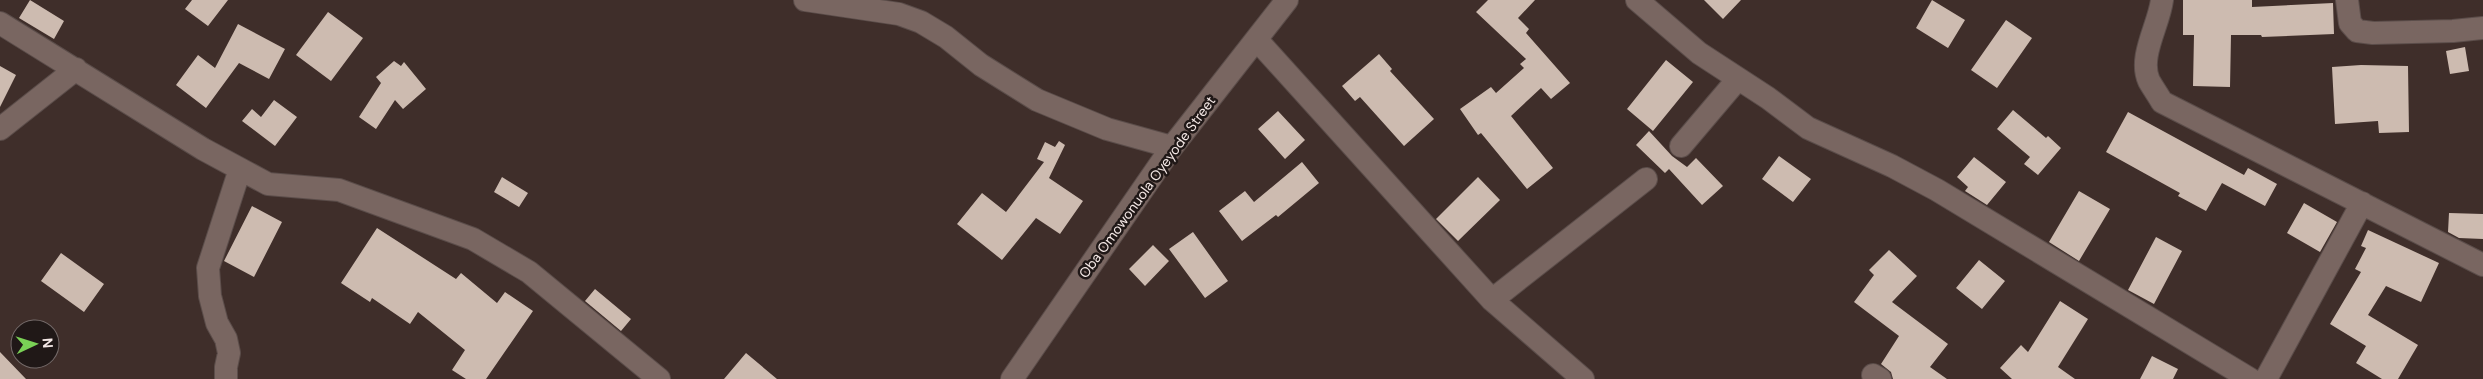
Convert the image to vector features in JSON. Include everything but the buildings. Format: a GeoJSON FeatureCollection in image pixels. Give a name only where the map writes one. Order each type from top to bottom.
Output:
{"type":"FeatureCollection","features":[{"type":"Feature","properties":{"kind":"street"},"geometry":{"type":"LineString","coordinates":[[805,0],[899,14],[922,22],[946,37],[981,65],[1037,100],[1107,129],[1172,147]]}},
{"type":"Feature","properties":{"kind":"street","name":"Oba Omowonuola Oyeyode Street"},"geometry":{"type":"LineString","coordinates":[[1012,379],[1172,147],[1287,0]]}},
{"type":"Feature","properties":{"kind":"street"},"geometry":{"type":"LineString","coordinates":[[1637,0],[1691,48],[1737,80],[1768,98],[1820,135],[1892,166],[1937,190],[2250,379]]}},
{"type":"Feature","properties":{"kind":"street"},"geometry":{"type":"LineString","coordinates":[[2162,0],[2160,16],[2146,62],[2148,80],[2162,102],[2483,265]]}},
{"type":"Feature","properties":{"kind":"street"},"geometry":{"type":"LineString","coordinates":[[2347,0],[2350,23],[2358,31],[2374,33],[2454,31],[2483,28]]}},
{"type":"Feature","properties":{"kind":"street"},"geometry":{"type":"LineString","coordinates":[[0,23],[204,149],[268,184],[339,190],[473,239],[529,272],[659,379]]}},
{"type":"Feature","properties":{"kind":"street"},"geometry":{"type":"LineString","coordinates":[[1257,40],[1492,300],[1583,379]]}},
{"type":"Feature","properties":{"kind":"street"},"geometry":{"type":"LineString","coordinates":[[0,129],[76,69]]}},
{"type":"Feature","properties":{"kind":"street"},"geometry":{"type":"LineString","coordinates":[[1681,146],[1737,80]]}},
{"type":"Feature","properties":{"kind":"street"},"geometry":{"type":"LineString","coordinates":[[226,379],[229,354],[226,339],[217,323],[210,296],[208,268],[240,169]]}},
{"type":"Feature","properties":{"kind":"street"},"geometry":{"type":"LineString","coordinates":[[1492,300],[1646,179]]}},
{"type":"Feature","properties":{"kind":"street"},"geometry":{"type":"LineString","coordinates":[[2266,379],[2362,203]]}}]}
